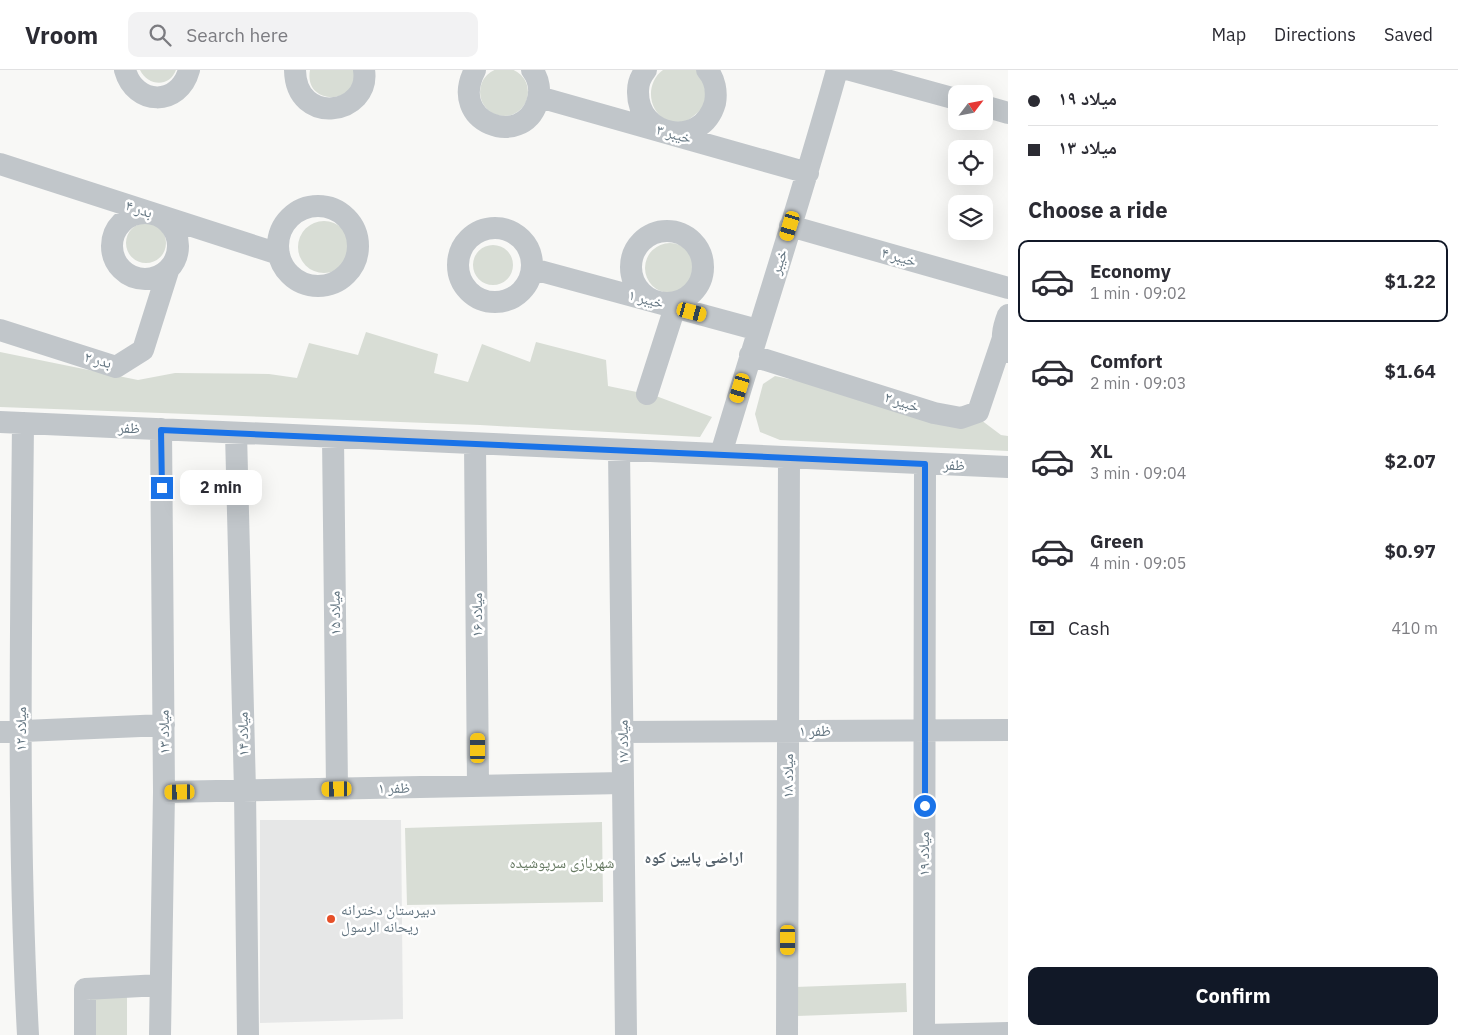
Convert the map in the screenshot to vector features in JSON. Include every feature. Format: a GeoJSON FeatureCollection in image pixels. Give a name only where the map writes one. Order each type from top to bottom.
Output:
{"type":"FeatureCollection","features":[{"type":"Feature","properties":{"kind":"street"},"geometry":{"type":"LineString","coordinates":[[125,70],[132,87],[141,94],[157,97],[173,94],[181,87],[187,78],[189,70]]}},
{"type":"Feature","properties":{"kind":"street"},"geometry":{"type":"LineString","coordinates":[[295,70],[295,80],[299,91],[306,100],[315,106],[326,109],[348,104],[357,96],[362,86],[364,70]]}},
{"type":"Feature","properties":{"kind":"street"},"geometry":{"type":"LineString","coordinates":[[475,70],[470,80],[468,91],[470,103],[476,114],[485,122],[496,126],[508,127],[520,124],[536,108],[539,97],[539,85],[532,70]]}},
{"type":"Feature","properties":{"kind":"street"},"geometry":{"type":"LineString","coordinates":[[646,70],[638,86],[638,100],[642,112],[650,122],[668,132],[684,132],[696,128],[706,120],[713,110],[716,98],[715,85],[707,70]]}},
{"type":"Feature","properties":{"kind":"street","name":"خیبر"},"geometry":{"type":"LineString","coordinates":[[721,454],[750,355],[808,173],[837,70]]}},
{"type":"Feature","properties":{"kind":"street"},"geometry":{"type":"LineString","coordinates":[[850,70],[948,97]]}},
{"type":"Feature","properties":{"kind":"street","name":"خیبر ۳"},"geometry":{"type":"LineString","coordinates":[[539,97],[808,173]]}},
{"type":"Feature","properties":{"kind":"street"},"geometry":{"type":"LineString","coordinates":[[993,109],[1008,113]]}},
{"type":"Feature","properties":{"kind":"street","name":"بدر ۴"},"geometry":{"type":"LineString","coordinates":[[0,164],[279,254]]}},
{"type":"Feature","properties":{"kind":"street"},"geometry":{"type":"LineString","coordinates":[[138,213],[154,213],[169,222],[176,231],[179,252],[175,263],[168,271],[153,278],[136,278],[126,274],[118,266],[113,256],[114,234],[120,224],[128,217],[138,213]]}},
{"type":"Feature","properties":{"kind":"street","name":"خیبر ۴"},"geometry":{"type":"LineString","coordinates":[[790,226],[1008,288]]}},
{"type":"Feature","properties":{"kind":"street","name":"خیبر ۱"},"geometry":{"type":"LineString","coordinates":[[533,268],[758,330]]}},
{"type":"Feature","properties":{"kind":"street","name":"بدر ۲"},"geometry":{"type":"LineString","coordinates":[[0,330],[116,367],[143,350],[168,271]]}},
{"type":"Feature","properties":{"kind":"street"},"geometry":{"type":"LineString","coordinates":[[647,394],[665,304]]}},
{"type":"Feature","properties":{"kind":"street"},"geometry":{"type":"LineString","coordinates":[[1005,345],[1004,326],[1008,315]]}},
{"type":"Feature","properties":{"kind":"street","name":"خبیر ۲"},"geometry":{"type":"LineString","coordinates":[[750,355],[934,413],[961,418],[978,412],[1005,345]]}},
{"type":"Feature","properties":{"kind":"street","name":"ظفر"},"geometry":{"type":"LineString","coordinates":[[0,422],[1008,467]]}},
{"type":"Feature","properties":{"kind":"street","name":"میلاد ۱۲"},"geometry":{"type":"LineString","coordinates":[[23,423],[10,731],[28,1035]]}},
{"type":"Feature","properties":{"kind":"street","name":"میلاد ۱۳"},"geometry":{"type":"LineString","coordinates":[[160,1035],[164,792],[161,430]]}},
{"type":"Feature","properties":{"kind":"street","name":"میلاد ۱۴"},"geometry":{"type":"LineString","coordinates":[[236,433],[245,790],[248,1035]]}},
{"type":"Feature","properties":{"kind":"street","name":"میلاد ۱۵"},"geometry":{"type":"LineString","coordinates":[[333,437],[337,789]]}},
{"type":"Feature","properties":{"kind":"street","name":"میلاد ۱۶"},"geometry":{"type":"LineString","coordinates":[[475,444],[478,786]]}},
{"type":"Feature","properties":{"kind":"street","name":"میلاد ۱۷"},"geometry":{"type":"LineString","coordinates":[[619,450],[626,1035]]}},
{"type":"Feature","properties":{"kind":"street","name":"میلاد ۱۸"},"geometry":{"type":"LineString","coordinates":[[787,1035],[790,458]]}},
{"type":"Feature","properties":{"kind":"street","name":"میلاد ۱۹"},"geometry":{"type":"LineString","coordinates":[[925,464],[926,1035]]}},
{"type":"Feature","properties":{"kind":"street"},"geometry":{"type":"LineString","coordinates":[[10,731],[164,725]]}},
{"type":"Feature","properties":{"kind":"street","name":"ظفر ۱"},"geometry":{"type":"LineString","coordinates":[[622,732],[1008,730]]}},
{"type":"Feature","properties":{"kind":"street","name":"ظفر ۱"},"geometry":{"type":"LineString","coordinates":[[164,792],[623,783]]}},
{"type":"Feature","properties":{"kind":"street"},"geometry":{"type":"LineString","coordinates":[[85,1035],[85,989],[160,985]]}},
{"type":"Feature","properties":{"kind":"street"},"geometry":{"type":"LineString","coordinates":[[926,1035],[1008,1033]]}},
{"type":"Feature","properties":{"kind":"shaded area","name":"دبیرستان دخترانه ریحانه الرسول"},"geometry":{"type":"Polygon","coordinates":[[[260,820],[401,820],[403,1019],[260,1023],[260,820]]]}},
{"type":"Feature","properties":{"kind":"green space"},"geometry":{"type":"Polygon","coordinates":[[[504,68],[513,70],[521,75],[526,83],[528,92],[526,101],[521,109],[513,114],[504,116],[495,114],[487,109],[482,101],[480,92],[482,83],[487,75],[495,70],[504,68]]]}},
{"type":"Feature","properties":{"kind":"green space"},"geometry":{"type":"Polygon","coordinates":[[[140,70],[176,70],[169,80],[158,83],[148,79],[140,70]]]}},
{"type":"Feature","properties":{"kind":"green space"},"geometry":{"type":"Polygon","coordinates":[[[310,70],[354,70],[354,82],[349,90],[341,95],[332,97],[323,95],[315,91],[310,82],[310,70]]]}},
{"type":"Feature","properties":{"kind":"green space"},"geometry":{"type":"Polygon","coordinates":[[[663,70],[696,70],[703,76],[707,105],[686,122],[666,120],[655,110],[652,103],[651,88],[657,75],[663,70]]]}},
{"type":"Feature","properties":{"kind":"green space"},"geometry":{"type":"Polygon","coordinates":[[[324,221],[334,223],[342,229],[348,237],[350,247],[348,257],[342,265],[334,271],[324,273],[314,271],[306,265],[300,257],[298,247],[300,237],[306,229],[314,223],[324,221]]]}},
{"type":"Feature","properties":{"kind":"green space"},"geometry":{"type":"Polygon","coordinates":[[[150,223],[157,226],[163,232],[166,243],[165,251],[157,260],[150,263],[142,263],[135,260],[127,251],[126,239],[129,232],[138,224],[150,223]]]}},
{"type":"Feature","properties":{"kind":"green space"},"geometry":{"type":"Polygon","coordinates":[[[665,243],[675,243],[688,250],[695,263],[695,273],[688,286],[675,293],[665,293],[656,289],[649,282],[645,273],[645,263],[649,254],[656,247],[665,243]]]}},
{"type":"Feature","properties":{"kind":"green space"},"geometry":{"type":"Polygon","coordinates":[[[497,245],[504,248],[510,254],[513,265],[512,273],[504,282],[497,285],[489,285],[482,282],[474,273],[473,261],[476,254],[485,246],[497,245]]]}},
{"type":"Feature","properties":{"kind":"green space"},"geometry":{"type":"Polygon","coordinates":[[[366,332],[438,354],[434,373],[468,382],[482,344],[530,362],[536,342],[606,360],[608,386],[656,396],[712,417],[700,437],[480,425],[0,407],[0,352],[138,380],[175,373],[269,374],[297,378],[309,343],[358,355],[366,332]]]}},
{"type":"Feature","properties":{"kind":"green space"},"geometry":{"type":"Polygon","coordinates":[[[775,376],[981,420],[1001,435],[1008,436],[1008,451],[780,440],[760,432],[755,414],[763,384],[775,376]]]}},
{"type":"Feature","properties":{"kind":"green space","name":"شهربازی سرپوشیده"},"geometry":{"type":"Polygon","coordinates":[[[602,822],[603,902],[407,905],[405,828],[602,822]]]}},
{"type":"Feature","properties":{"kind":"green space"},"geometry":{"type":"Polygon","coordinates":[[[906,983],[907,1012],[797,1016],[795,987],[906,983]]]}},
{"type":"Feature","properties":{"kind":"green space"},"geometry":{"type":"Polygon","coordinates":[[[127,993],[127,1035],[90,1035],[90,994],[127,993]]]}},
{"type":"Feature","properties":{"kind":"place","name":"دبیرستان دخترانه ریحانه الرسول"},"geometry":{"type":"Point","coordinates":[331,919]}},
{"type":"Feature","properties":{"kind":"district","name":"اراضی پایین کوه"},"geometry":{"type":"Point","coordinates":[694,857]}},
{"type":"Feature","properties":{"kind":"route"},"geometry":{"type":"LineString","coordinates":[[162,488],[161,430],[925,464],[925,806]]}}]}
